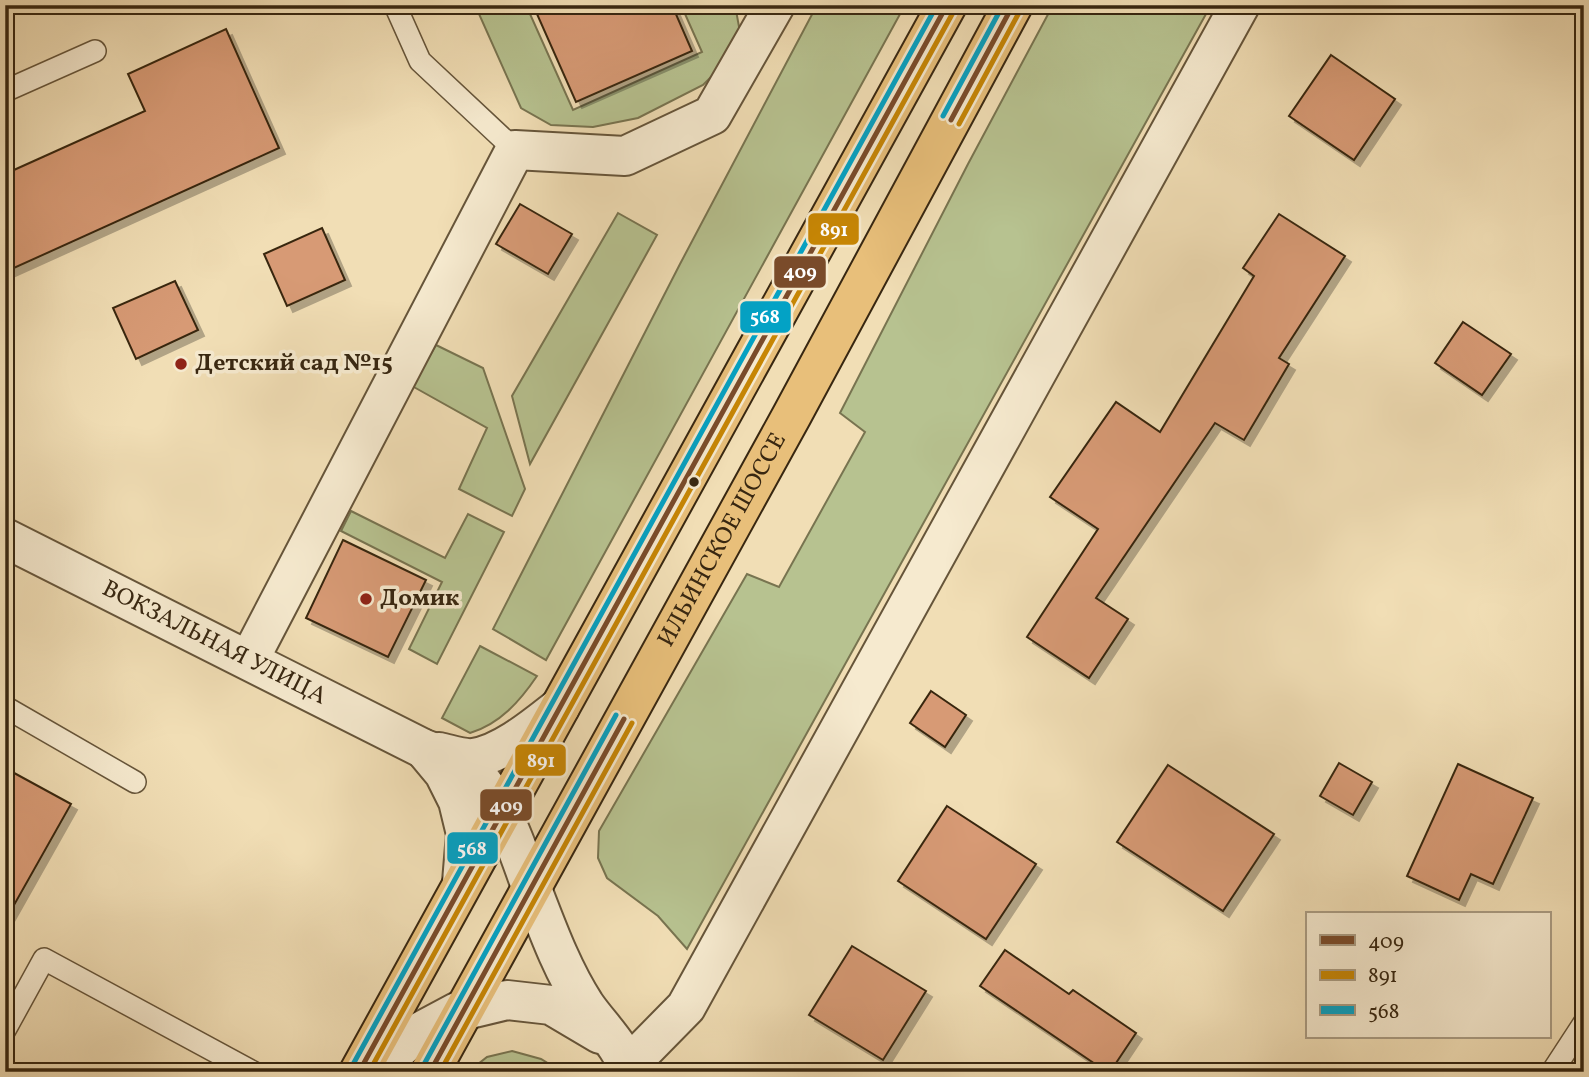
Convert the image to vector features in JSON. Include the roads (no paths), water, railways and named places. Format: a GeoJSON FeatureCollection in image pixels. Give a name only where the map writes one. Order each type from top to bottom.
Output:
{"type":"FeatureCollection","features":[{"type":"Feature","properties":{"kind":"main road"},"geometry":{"type":"LineString","coordinates":[[359,1072],[947,5]]}},
{"type":"Feature","properties":{"kind":"main road","name":"ИЛЬИНСКОЕ ШОССЕ"},"geometry":{"type":"LineString","coordinates":[[430,1072],[792,415],[1013,5]]}},
{"type":"Feature","properties":{"kind":"street"},"geometry":{"type":"LineString","coordinates":[[249,660],[514,150],[625,156],[712,115],[775,5]]}},
{"type":"Feature","properties":{"kind":"street"},"geometry":{"type":"LineString","coordinates":[[627,1063],[686,1007],[1240,5]]}},
{"type":"Feature","properties":{"kind":"street","name":"ВОКЗАЛЬНАЯ УЛИЦА"},"geometry":{"type":"LineString","coordinates":[[5,538],[424,749]]}},
{"type":"Feature","properties":{"kind":"street"},"geometry":{"type":"LineString","coordinates":[[424,749],[472,758],[499,749],[529,731],[560,707]]}},
{"type":"Feature","properties":{"kind":"street"},"geometry":{"type":"LineString","coordinates":[[424,749],[453,760],[474,773],[496,803],[568,975],[586,1006],[627,1063]]}},
{"type":"Feature","properties":{"kind":"street"},"geometry":{"type":"LineString","coordinates":[[424,749],[444,773],[458,801],[466,835],[462,882]]}},
{"type":"Feature","properties":{"kind":"street"},"geometry":{"type":"LineString","coordinates":[[566,824],[556,872],[554,918],[568,975]]}},
{"type":"Feature","properties":{"kind":"street"},"geometry":{"type":"LineString","coordinates":[[373,1072],[414,1035],[457,1012],[507,1000],[551,1005],[627,1063]]}},
{"type":"Feature","properties":{"kind":"lane"},"geometry":{"type":"LineString","coordinates":[[395,5],[420,61],[514,150]]}},
{"type":"Feature","properties":{"kind":"lane"},"geometry":{"type":"LineString","coordinates":[[5,91],[95,51]]}},
{"type":"Feature","properties":{"kind":"lane"},"geometry":{"type":"LineString","coordinates":[[5,707],[135,782]]}},
{"type":"Feature","properties":{"kind":"lane"},"geometry":{"type":"LineString","coordinates":[[5,1030],[44,959],[253,1072]]}},
{"type":"Feature","properties":{"kind":"lane"},"geometry":{"type":"LineString","coordinates":[[1552,1072],[1584,1023]]}},
{"type":"Feature","properties":{"kind":"place","name":"Детский сад №15"},"geometry":{"type":"Point","coordinates":[181,364]}},
{"type":"Feature","properties":{"kind":"place","name":"Домик"},"geometry":{"type":"Point","coordinates":[366,599]}}]}
